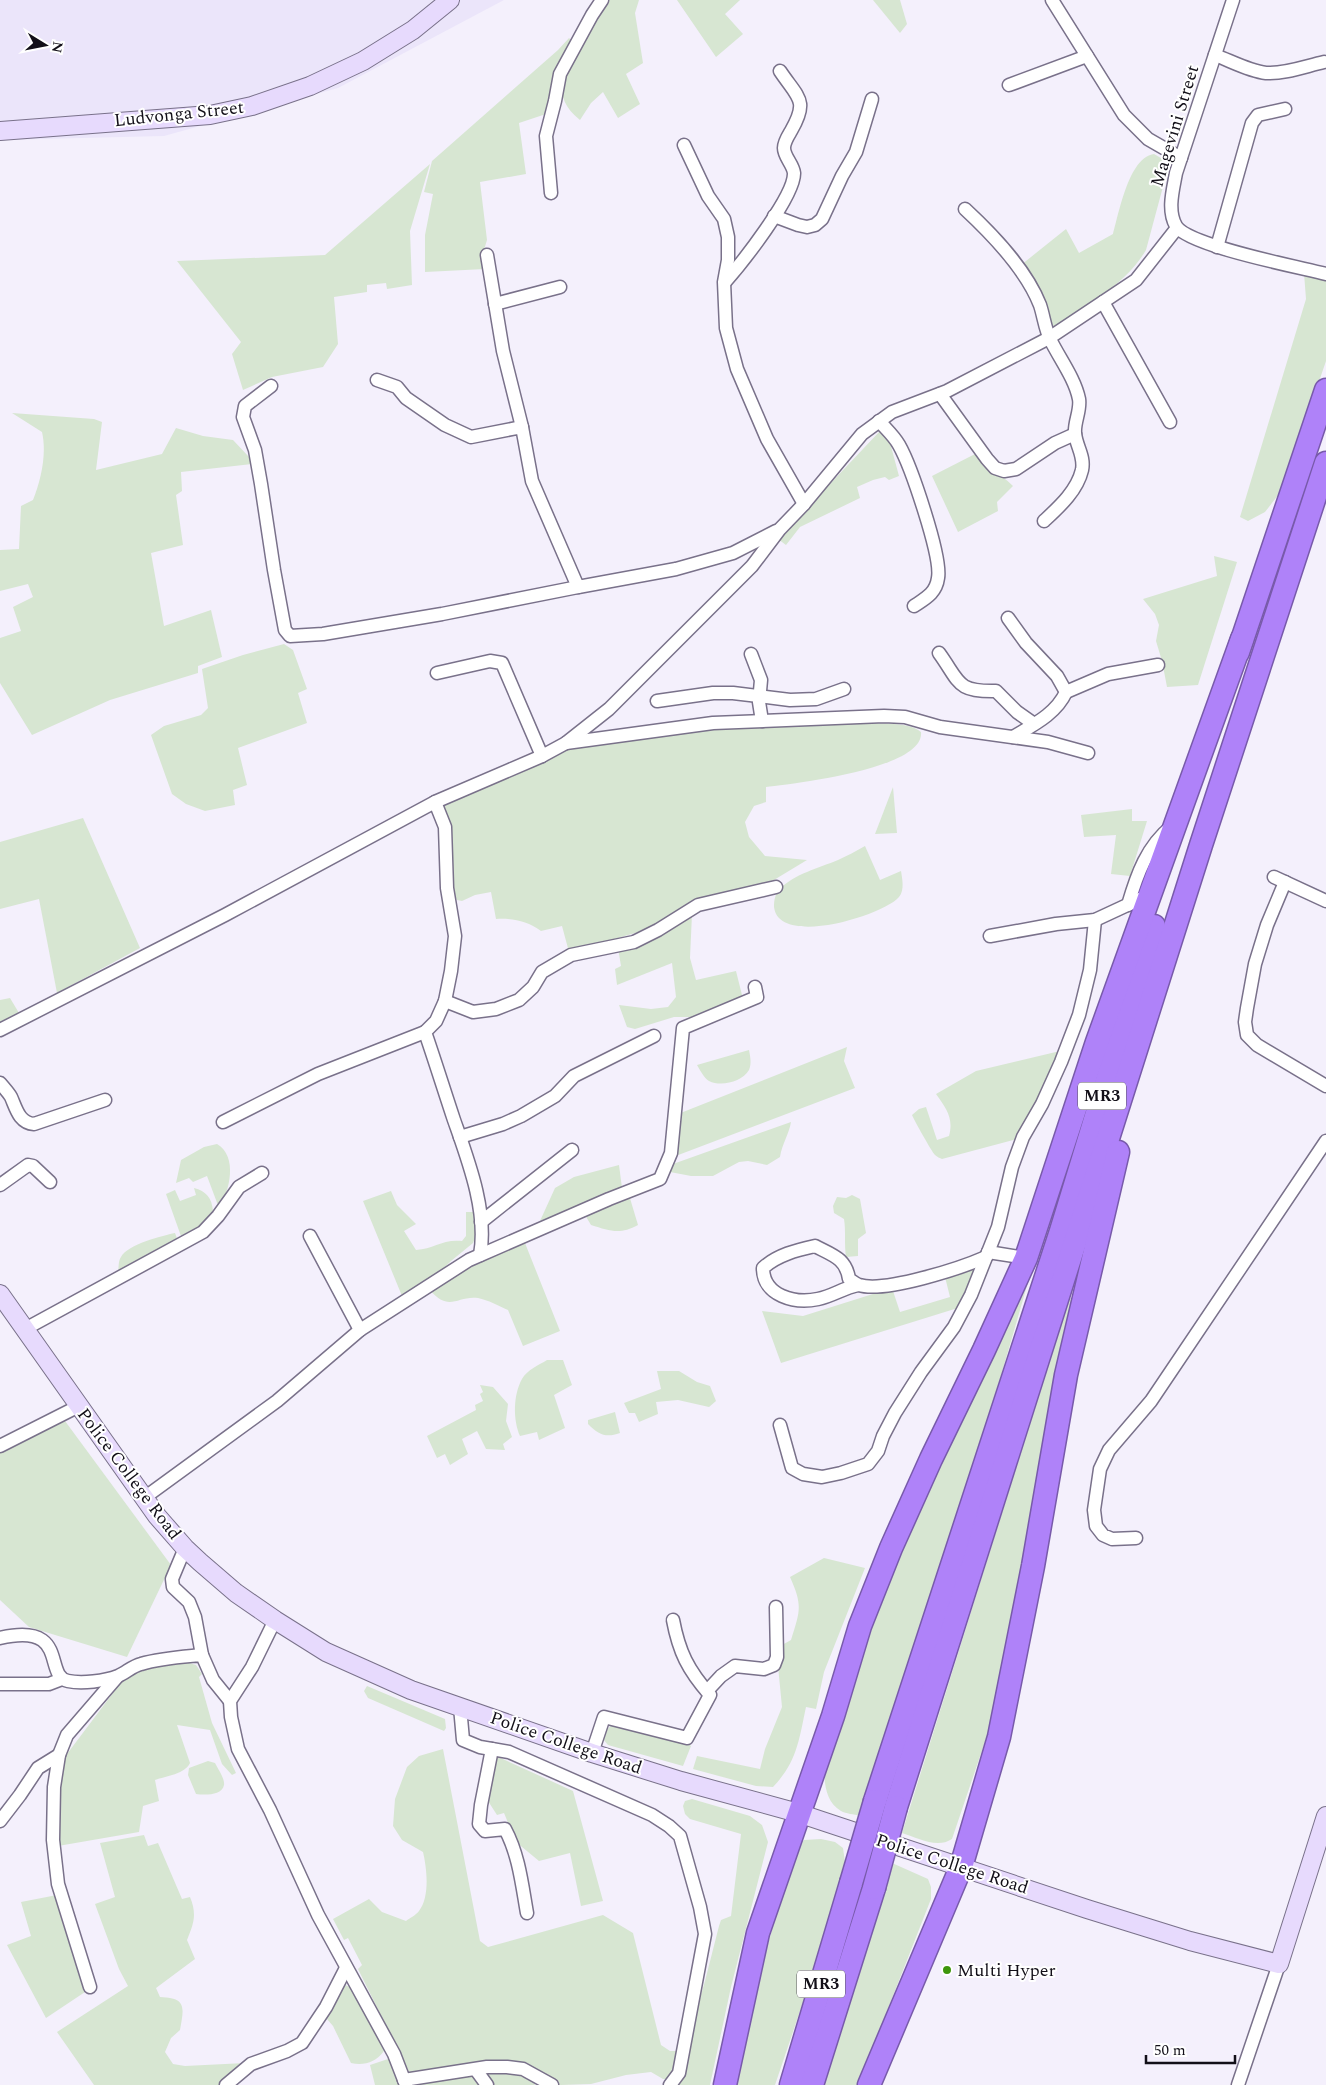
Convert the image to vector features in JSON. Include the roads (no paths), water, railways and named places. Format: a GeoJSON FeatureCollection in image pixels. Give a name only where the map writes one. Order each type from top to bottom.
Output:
{"type":"FeatureCollection","features":[{"type":"Feature","properties":{"kind":"highway","name":"MR3"},"geometry":{"type":"LineString","coordinates":[[791,2085],[875,1801],[1061,1231],[1242,638],[1326,390]]}},
{"type":"Feature","properties":{"kind":"highway","name":"MR3"},"geometry":{"type":"LineString","coordinates":[[812,2085],[874,1888],[896,1808],[1201,845],[1326,463]]}},
{"type":"Feature","properties":{"kind":"highway"},"geometry":{"type":"LineString","coordinates":[[725,2085],[758,1933],[833,1716],[860,1626],[891,1548],[1026,1258],[1098,1042],[1242,638]]}},
{"type":"Feature","properties":{"kind":"highway"},"geometry":{"type":"LineString","coordinates":[[869,2085],[961,1867],[999,1737],[1033,1566],[1066,1375],[1111,1181],[1201,845]]}},
{"type":"Feature","properties":{"kind":"street","name":"Ludvonga Street"},"geometry":{"type":"LineString","coordinates":[[0,130],[210,115],[252,106],[310,86],[363,61],[413,30],[450,0]]}},
{"type":"Feature","properties":{"kind":"street"},"geometry":{"type":"LineString","coordinates":[[551,193],[546,136],[560,74],[602,0]]}},
{"type":"Feature","properties":{"kind":"street"},"geometry":{"type":"LineString","coordinates":[[1052,0],[1124,115],[1148,140],[1181,158]]}},
{"type":"Feature","properties":{"kind":"street","name":"Magevini Street"},"geometry":{"type":"LineString","coordinates":[[1177,228],[1172,217],[1171,200],[1176,173],[1233,0]]}},
{"type":"Feature","properties":{"kind":"street"},"geometry":{"type":"LineString","coordinates":[[1215,55],[1250,70],[1266,73],[1280,72],[1324,62]]}},
{"type":"Feature","properties":{"kind":"street"},"geometry":{"type":"LineString","coordinates":[[1009,86],[1087,56]]}},
{"type":"Feature","properties":{"kind":"street"},"geometry":{"type":"LineString","coordinates":[[724,282],[756,245],[792,181],[792,168],[784,150],[785,142],[799,117],[802,107],[799,99],[780,70]]}},
{"type":"Feature","properties":{"kind":"street"},"geometry":{"type":"LineString","coordinates":[[774,216],[807,227],[815,225],[822,219],[842,176],[856,152],[872,99]]}},
{"type":"Feature","properties":{"kind":"street"},"geometry":{"type":"LineString","coordinates":[[1217,247],[1252,123],[1258,115],[1285,109]]}},
{"type":"Feature","properties":{"kind":"street"},"geometry":{"type":"LineString","coordinates":[[684,145],[708,196],[724,219],[728,237],[728,260],[724,282],[726,328],[737,369],[767,438],[804,504]]}},
{"type":"Feature","properties":{"kind":"street"},"geometry":{"type":"LineString","coordinates":[[965,209],[991,233],[1026,280],[1039,304],[1050,338],[1074,385],[1079,401],[1075,434],[1082,452],[1082,469],[1074,489],[1044,521]]}},
{"type":"Feature","properties":{"kind":"street"},"geometry":{"type":"LineString","coordinates":[[0,1030],[225,915],[435,802],[542,756],[566,743],[609,708],[752,566],[780,529],[804,504],[862,434],[892,412],[940,394],[1050,338],[1136,280],[1177,228],[1189,236],[1217,247],[1326,274]]}},
{"type":"Feature","properties":{"kind":"street"},"geometry":{"type":"LineString","coordinates":[[487,255],[503,351],[522,427],[532,481],[578,588]]}},
{"type":"Feature","properties":{"kind":"street"},"geometry":{"type":"LineString","coordinates":[[495,304],[560,287]]}},
{"type":"Feature","properties":{"kind":"street"},"geometry":{"type":"LineString","coordinates":[[1102,302],[1170,422]]}},
{"type":"Feature","properties":{"kind":"street"},"geometry":{"type":"LineString","coordinates":[[377,380],[397,387],[406,398],[445,425],[471,436],[522,427]]}},
{"type":"Feature","properties":{"kind":"street"},"geometry":{"type":"LineString","coordinates":[[271,386],[245,406],[243,417],[248,427],[256,456],[285,630],[290,636],[324,634],[442,614],[676,569],[733,553],[780,529]]}},
{"type":"Feature","properties":{"kind":"street"},"geometry":{"type":"LineString","coordinates":[[940,394],[987,459],[995,468],[1004,471],[1016,469],[1055,444],[1075,434]]}},
{"type":"Feature","properties":{"kind":"street"},"geometry":{"type":"LineString","coordinates":[[879,421],[899,445],[910,469],[939,567],[934,592],[914,606]]}},
{"type":"Feature","properties":{"kind":"street"},"geometry":{"type":"LineString","coordinates":[[1008,618],[1026,643],[1057,676],[1066,692]]}},
{"type":"Feature","properties":{"kind":"street"},"geometry":{"type":"LineString","coordinates":[[939,653],[956,681],[967,689],[996,691],[1017,712],[1034,724]]}},
{"type":"Feature","properties":{"kind":"street"},"geometry":{"type":"LineString","coordinates":[[751,654],[761,680],[759,696],[762,721]]}},
{"type":"Feature","properties":{"kind":"street"},"geometry":{"type":"LineString","coordinates":[[437,673],[490,661],[502,663],[542,756]]}},
{"type":"Feature","properties":{"kind":"street"},"geometry":{"type":"LineString","coordinates":[[1013,737],[1046,716],[1061,703],[1066,692],[1108,674],[1158,666]]}},
{"type":"Feature","properties":{"kind":"street"},"geometry":{"type":"LineString","coordinates":[[657,701],[713,693],[733,693],[790,700],[816,699],[844,689]]}},
{"type":"Feature","properties":{"kind":"street"},"geometry":{"type":"LineString","coordinates":[[566,743],[713,723],[906,717],[940,727],[1048,742],[1088,753]]}},
{"type":"Feature","properties":{"kind":"street"},"geometry":{"type":"LineString","coordinates":[[222,1122],[318,1074],[425,1032],[436,1021],[445,1000],[455,936],[447,888],[445,827],[435,802]]}},
{"type":"Feature","properties":{"kind":"street"},"geometry":{"type":"LineString","coordinates":[[1128,905],[1135,879],[1148,852],[1158,837],[1177,822]]}},
{"type":"Feature","properties":{"kind":"street"},"geometry":{"type":"LineString","coordinates":[[1326,901],[1280,880],[1255,964],[1245,1022],[1247,1035],[1256,1045],[1326,1086]]}},
{"type":"Feature","properties":{"kind":"street"},"geometry":{"type":"LineString","coordinates":[[445,1000],[473,1012],[496,1009],[519,1000],[533,987],[542,972],[571,955],[634,942],[658,930],[698,905],[776,887]]}},
{"type":"Feature","properties":{"kind":"street"},"geometry":{"type":"LineString","coordinates":[[990,936],[1056,924],[1095,920],[1150,894]]}},
{"type":"Feature","properties":{"kind":"street"},"geometry":{"type":"LineString","coordinates":[[780,1425],[792,1468],[803,1474],[822,1477],[841,1474],[868,1464],[878,1451],[883,1436],[895,1413],[921,1372],[954,1327],[987,1254],[998,1227],[1012,1167],[1023,1137],[1042,1104],[1062,1062],[1079,1016],[1090,970],[1095,920]]}},
{"type":"Feature","properties":{"kind":"street"},"geometry":{"type":"LineString","coordinates":[[144,1498],[277,1401],[360,1330],[480,1255],[660,1179],[671,1153],[683,1028],[757,997],[755,987]]}},
{"type":"Feature","properties":{"kind":"street"},"geometry":{"type":"LineString","coordinates":[[425,1032],[460,1137],[481,1222],[482,1240],[480,1255]]}},
{"type":"Feature","properties":{"kind":"street"},"geometry":{"type":"LineString","coordinates":[[460,1137],[503,1124],[521,1116],[555,1096],[574,1076],[654,1036]]}},
{"type":"Feature","properties":{"kind":"street"},"geometry":{"type":"LineString","coordinates":[[0,1083],[9,1094],[23,1120],[29,1124],[34,1124],[105,1100]]}},
{"type":"Feature","properties":{"kind":"street"},"geometry":{"type":"LineString","coordinates":[[1136,1538],[1112,1539],[1103,1535],[1096,1526],[1094,1510],[1100,1468],[1109,1450],[1151,1401],[1326,1141]]}},
{"type":"Feature","properties":{"kind":"street"},"geometry":{"type":"LineString","coordinates":[[481,1222],[572,1150]]}},
{"type":"Feature","properties":{"kind":"street"},"geometry":{"type":"LineString","coordinates":[[0,1185],[28,1165],[33,1166],[50,1182]]}},
{"type":"Feature","properties":{"kind":"street"},"geometry":{"type":"LineString","coordinates":[[25,1329],[203,1232],[218,1216],[239,1187],[262,1173]]}},
{"type":"Feature","properties":{"kind":"street"},"geometry":{"type":"LineString","coordinates":[[310,1236],[360,1330]]}},
{"type":"Feature","properties":{"kind":"street"},"geometry":{"type":"LineString","coordinates":[[858,1285],[850,1279],[848,1267],[840,1259],[815,1246],[799,1249],[770,1261],[763,1268],[763,1279],[771,1289],[783,1296],[799,1301],[817,1300],[844,1288],[858,1285],[871,1286],[922,1278],[952,1270],[987,1254],[1026,1258]]}},
{"type":"Feature","properties":{"kind":"street","name":"Police College Road"},"geometry":{"type":"LineString","coordinates":[[0,1294],[157,1516],[185,1548],[236,1592],[275,1620],[326,1652],[411,1690],[592,1753],[681,1781],[798,1813],[1190,1941],[1279,1964]]}},
{"type":"Feature","properties":{"kind":"street"},"geometry":{"type":"LineString","coordinates":[[0,1446],[79,1406]]}},
{"type":"Feature","properties":{"kind":"street"},"geometry":{"type":"LineString","coordinates":[[185,1548],[172,1579],[173,1587],[189,1602],[195,1617],[202,1655],[214,1680],[230,1701],[231,1717],[238,1749],[270,1810],[318,1914],[394,2054],[405,2083],[487,2067],[523,2069],[552,2085]]}},
{"type":"Feature","properties":{"kind":"street"},"geometry":{"type":"LineString","coordinates":[[707,1691],[721,1676],[735,1666],[764,1669],[774,1665],[777,1658],[778,1645],[776,1607]]}},
{"type":"Feature","properties":{"kind":"street"},"geometry":{"type":"LineString","coordinates":[[230,1701],[252,1667],[275,1620]]}},
{"type":"Feature","properties":{"kind":"street"},"geometry":{"type":"LineString","coordinates":[[592,1753],[604,1717],[687,1738],[710,1695],[690,1669],[677,1644],[673,1620]]}},
{"type":"Feature","properties":{"kind":"street"},"geometry":{"type":"LineString","coordinates":[[0,1638],[18,1634],[32,1634],[47,1644],[55,1659],[58,1673],[62,1679],[69,1682],[94,1681],[117,1676],[138,1664],[164,1658],[202,1655]]}},
{"type":"Feature","properties":{"kind":"street"},"geometry":{"type":"LineString","coordinates":[[90,1987],[58,1884],[53,1832],[54,1787],[59,1754],[67,1735],[117,1676]]}},
{"type":"Feature","properties":{"kind":"street"},"geometry":{"type":"LineString","coordinates":[[0,1684],[50,1684],[62,1679]]}},
{"type":"Feature","properties":{"kind":"street"},"geometry":{"type":"LineString","coordinates":[[460,1707],[463,1740],[480,1747],[509,1752],[652,1815],[680,1836],[700,1907],[705,1934],[679,2073],[670,2085]]}},
{"type":"Feature","properties":{"kind":"street"},"geometry":{"type":"LineString","coordinates":[[492,1749],[479,1824],[485,1831],[505,1829],[512,1841],[518,1862],[527,1913]]}},
{"type":"Feature","properties":{"kind":"street"},"geometry":{"type":"LineString","coordinates":[[0,1821],[20,1796],[38,1768],[59,1754]]}},
{"type":"Feature","properties":{"kind":"street"},"geometry":{"type":"LineString","coordinates":[[1238,2085],[1326,1816]]}},
{"type":"Feature","properties":{"kind":"street"},"geometry":{"type":"LineString","coordinates":[[226,2085],[251,2064],[287,2051],[302,2043],[326,2007],[346,1968]]}},
{"type":"Feature","properties":{"kind":"street"},"geometry":{"type":"LineString","coordinates":[[476,2070],[487,2085]]}},
{"type":"Feature","properties":{"kind":"place","name":"Multi Hyper"},"geometry":{"type":"Point","coordinates":[947,1970]}}]}
